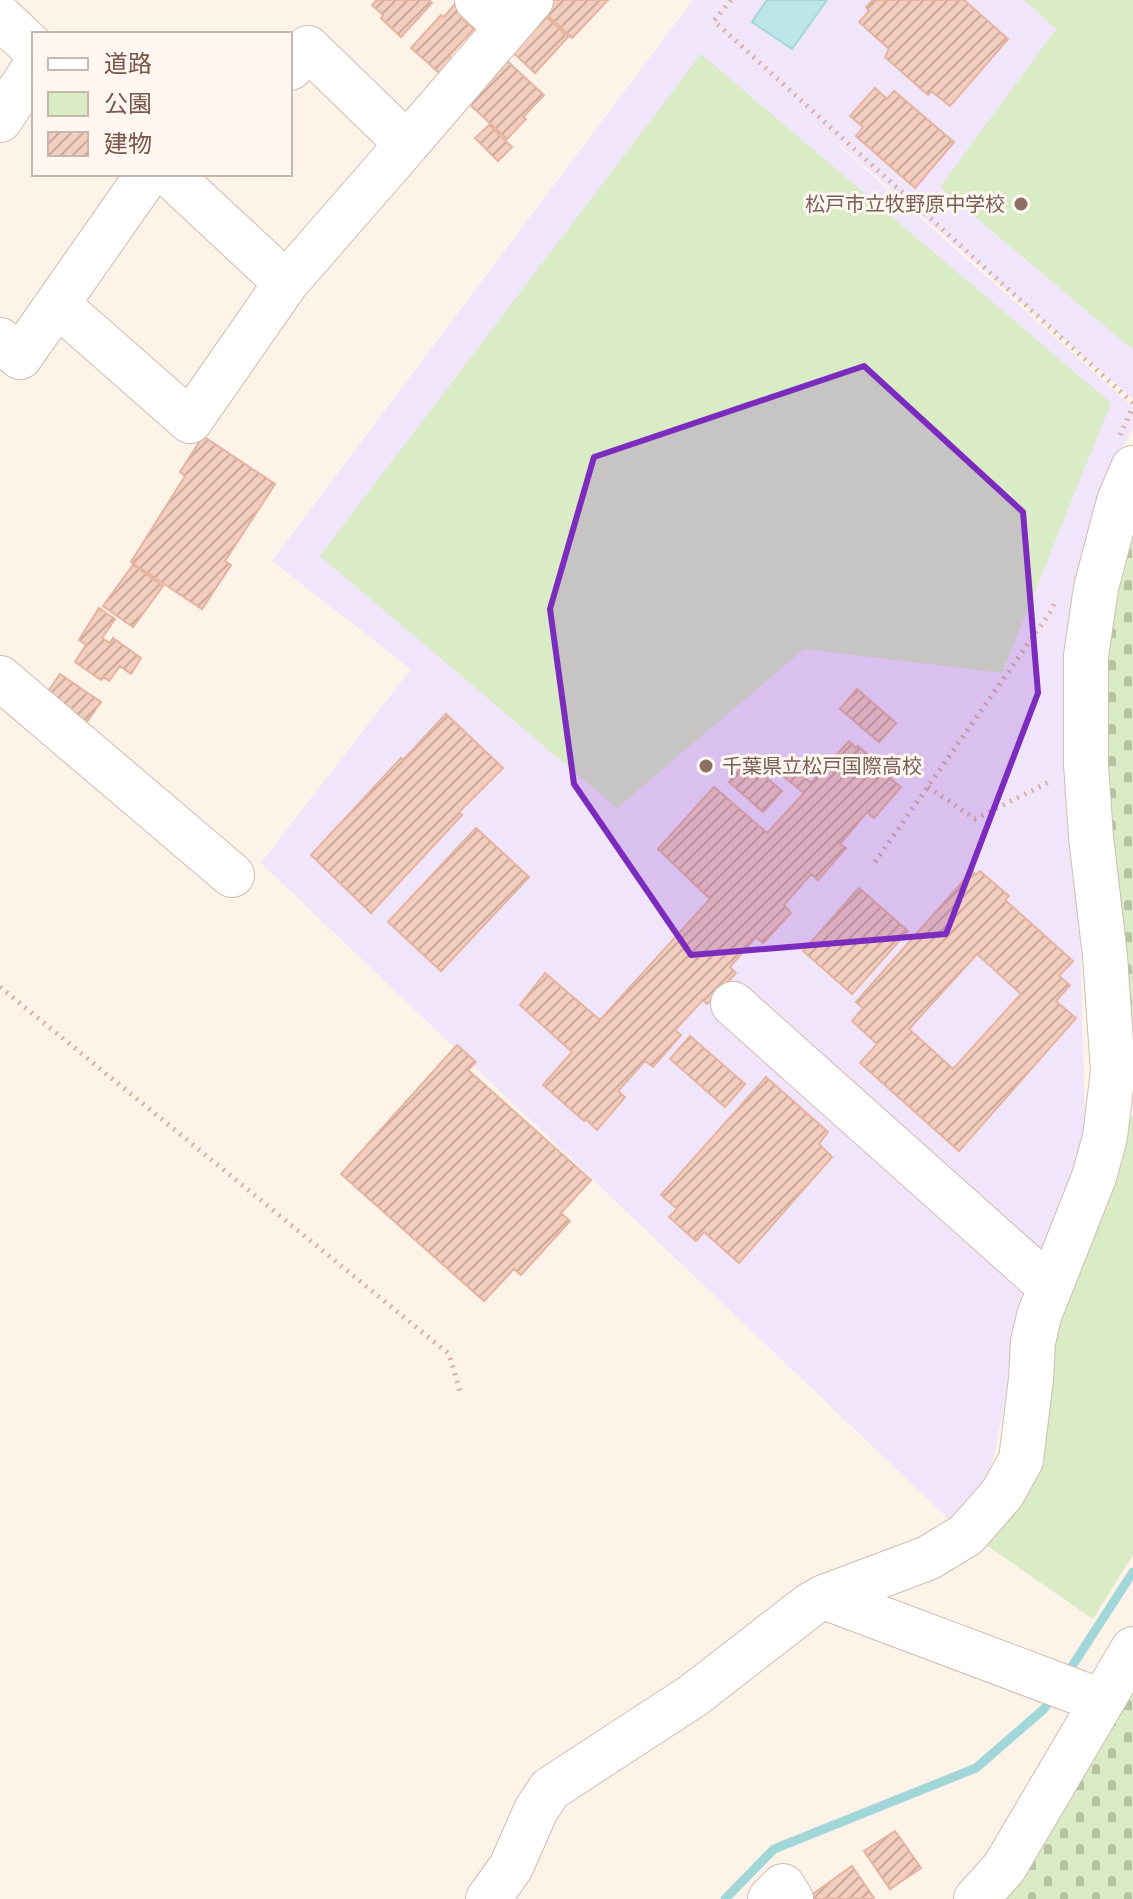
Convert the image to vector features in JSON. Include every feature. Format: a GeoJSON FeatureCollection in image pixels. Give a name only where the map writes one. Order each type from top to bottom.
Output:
{"type":"FeatureCollection","features":[{"type":"Feature","properties":{"kind":"street"},"geometry":{"type":"LineString","coordinates":[[57,304],[190,421],[286,283],[407,144],[505,9]]}},
{"type":"Feature","properties":{"kind":"street"},"geometry":{"type":"LineString","coordinates":[[292,66],[308,48],[407,144]]}},
{"type":"Feature","properties":{"kind":"street"},"geometry":{"type":"LineString","coordinates":[[0,120],[32,71]]}},
{"type":"Feature","properties":{"kind":"street"},"geometry":{"type":"LineString","coordinates":[[0,340],[20,357],[57,304],[173,177],[286,283]]}},
{"type":"Feature","properties":{"kind":"street"},"geometry":{"type":"LineString","coordinates":[[488,1899],[511,1867],[536,1810],[550,1789],[694,1695],[810,1605],[928,1558],[966,1535],[1002,1494],[1021,1460],[1033,1342],[1039,1316],[1094,1177],[1105,1137],[1113,1071],[1086,764],[1086,656],[1096,588],[1119,501],[1124,457]]}},
{"type":"Feature","properties":{"kind":"street"},"geometry":{"type":"LineString","coordinates":[[0,678],[232,875]]}},
{"type":"Feature","properties":{"kind":"street"},"geometry":{"type":"LineString","coordinates":[[733,1004],[1050,1287]]}},
{"type":"Feature","properties":{"kind":"street"},"geometry":{"type":"LineString","coordinates":[[824,1597],[1101,1701]]}},
{"type":"Feature","properties":{"kind":"street"},"geometry":{"type":"LineString","coordinates":[[976,1899],[1004,1868],[1133,1649]]}},
{"type":"Feature","properties":{"kind":"street"},"geometry":{"type":"LineString","coordinates":[[770,1899],[783,1886],[791,1899]]}},
{"type":"Feature","properties":{"kind":"path"},"geometry":{"type":"LineString","coordinates":[[731,0],[714,21],[1133,405],[1124,457]]}},
{"type":"Feature","properties":{"kind":"path"},"geometry":{"type":"LineString","coordinates":[[875,862],[1051,611],[1056,597]]}},
{"type":"Feature","properties":{"kind":"path"},"geometry":{"type":"LineString","coordinates":[[928,787],[975,819],[1086,764]]}},
{"type":"Feature","properties":{"kind":"path"},"geometry":{"type":"LineString","coordinates":[[0,987],[449,1354],[461,1395]]}},
{"type":"Feature","properties":{"kind":"highlighted area"},"geometry":{"type":"Polygon","coordinates":[[[864,366],[1023,512],[1038,693],[946,934],[691,955],[574,784],[550,609],[594,457],[864,366]]]}},
{"type":"Feature","properties":{"kind":"shaded area","name":"千葉県立松戸国際高校"},"geometry":{"type":"Polygon","coordinates":[[[693,0],[1133,0],[1133,399],[773,87],[1133,407],[1133,426],[1104,489],[1071,621],[1086,1154],[1019,1333],[989,1478],[954,1524],[261,863],[411,669],[272,561],[693,0]]]}},
{"type":"Feature","properties":{"kind":"green space"},"geometry":{"type":"Polygon","coordinates":[[[1024,0],[1133,0],[1133,350],[940,187],[1056,29],[1024,0]]]}},
{"type":"Feature","properties":{"kind":"green space"},"geometry":{"type":"Polygon","coordinates":[[[701,54],[1111,403],[1002,673],[804,649],[617,808],[320,556],[701,54]]]}},
{"type":"Feature","properties":{"kind":"green space"},"geometry":{"type":"Polygon","coordinates":[[[1133,523],[1133,1089],[1128,1090],[1108,855],[1104,664],[1133,523]]]}},
{"type":"Feature","properties":{"kind":"green space"},"geometry":{"type":"Polygon","coordinates":[[[1129,1115],[1133,1116],[1133,1555],[1093,1619],[986,1545],[1054,1331],[1129,1115]]]}},
{"type":"Feature","properties":{"kind":"green space"},"geometry":{"type":"Polygon","coordinates":[[[1133,1680],[1133,1899],[999,1899],[1133,1680]]]}},
{"type":"Feature","properties":{"kind":"water"},"geometry":{"type":"Polygon","coordinates":[[[767,0],[827,0],[792,49],[752,22],[767,0]]]}},
{"type":"Feature","properties":{"kind":"building"},"geometry":{"type":"Polygon","coordinates":[[[377,0],[429,0],[432,3],[401,37],[372,5],[377,0]]]}},
{"type":"Feature","properties":{"kind":"building"},"geometry":{"type":"Polygon","coordinates":[[[547,0],[608,0],[572,38],[540,8],[547,0]]]}},
{"type":"Feature","properties":{"kind":"building"},"geometry":{"type":"Polygon","coordinates":[[[873,0],[964,0],[1008,39],[950,106],[931,91],[928,95],[885,57],[889,49],[859,22],[869,11],[866,7],[873,0]]]}},
{"type":"Feature","properties":{"kind":"building"},"geometry":{"type":"Polygon","coordinates":[[[455,4],[465,13],[461,18],[474,29],[449,56],[459,65],[446,79],[411,48],[455,4]]]}},
{"type":"Feature","properties":{"kind":"building"},"geometry":{"type":"Polygon","coordinates":[[[539,10],[568,37],[535,73],[506,46],[539,10]]]}},
{"type":"Feature","properties":{"kind":"building"},"geometry":{"type":"Polygon","coordinates":[[[506,60],[544,95],[507,139],[466,101],[506,60]]]}},
{"type":"Feature","properties":{"kind":"building"},"geometry":{"type":"Polygon","coordinates":[[[875,88],[887,99],[894,91],[954,142],[915,188],[856,136],[863,127],[850,116],[875,88]]]}},
{"type":"Feature","properties":{"kind":"building"},"geometry":{"type":"Polygon","coordinates":[[[489,125],[512,147],[498,161],[475,138],[489,125]]]}},
{"type":"Feature","properties":{"kind":"building"},"geometry":{"type":"Polygon","coordinates":[[[203,436],[275,484],[225,561],[231,565],[202,609],[131,562],[185,476],[180,472],[203,436]]]}},
{"type":"Feature","properties":{"kind":"building"},"geometry":{"type":"Polygon","coordinates":[[[133,565],[163,586],[133,627],[103,606],[133,565]]]}},
{"type":"Feature","properties":{"kind":"building"},"geometry":{"type":"Polygon","coordinates":[[[99,608],[115,619],[102,638],[110,643],[113,638],[141,658],[131,674],[120,666],[109,681],[104,677],[101,680],[75,662],[86,645],[79,640],[99,608]]]}},
{"type":"Feature","properties":{"kind":"building"},"geometry":{"type":"Polygon","coordinates":[[[60,674],[101,702],[84,726],[43,699],[60,674]]]}},
{"type":"Feature","properties":{"kind":"building"},"geometry":{"type":"Polygon","coordinates":[[[857,689],[896,723],[879,742],[840,709],[857,689]]]}},
{"type":"Feature","properties":{"kind":"building"},"geometry":{"type":"Polygon","coordinates":[[[446,714],[503,768],[459,812],[462,815],[371,913],[311,855],[446,714]]]}},
{"type":"Feature","properties":{"kind":"building"},"geometry":{"type":"Polygon","coordinates":[[[849,741],[901,787],[874,818],[867,812],[840,844],[846,848],[818,880],[811,874],[784,905],[791,913],[763,943],[756,937],[730,967],[736,973],[707,1004],[703,1000],[675,1030],[681,1035],[653,1067],[645,1061],[618,1091],[625,1097],[597,1130],[543,1085],[572,1052],[520,1005],[545,973],[600,1020],[710,899],[658,849],[714,787],[767,833],[804,793],[784,777],[794,767],[811,783],[849,741]]]}},
{"type":"Feature","properties":{"kind":"building"},"geometry":{"type":"Polygon","coordinates":[[[747,761],[782,791],[763,812],[729,782],[747,761]]]}},
{"type":"Feature","properties":{"kind":"building"},"geometry":{"type":"Polygon","coordinates":[[[476,828],[529,877],[441,971],[388,922],[476,828]]]}},
{"type":"Feature","properties":{"kind":"building"},"geometry":{"type":"Polygon","coordinates":[[[972,871],[976,875],[980,871],[1009,896],[1005,900],[1073,961],[1059,976],[1070,985],[1056,1001],[1076,1018],[959,1151],[860,1063],[877,1044],[852,1021],[863,1008],[856,1002],[972,871]],[[977,954],[909,1029],[953,1069],[1021,994],[977,954]]]}},
{"type":"Feature","properties":{"kind":"building"},"geometry":{"type":"Polygon","coordinates":[[[859,888],[908,931],[852,994],[803,951],[859,888]]]}},
{"type":"Feature","properties":{"kind":"building"},"geometry":{"type":"Polygon","coordinates":[[[690,1036],[745,1084],[725,1107],[670,1059],[690,1036]]]}},
{"type":"Feature","properties":{"kind":"building"},"geometry":{"type":"Polygon","coordinates":[[[457,1045],[476,1062],[468,1070],[591,1180],[561,1213],[570,1221],[521,1275],[514,1269],[484,1301],[341,1174],[457,1045]]]}},
{"type":"Feature","properties":{"kind":"building"},"geometry":{"type":"Polygon","coordinates":[[[766,1077],[828,1132],[819,1144],[832,1157],[739,1263],[704,1232],[696,1241],[669,1217],[677,1209],[661,1195],[766,1077]]]}},
{"type":"Feature","properties":{"kind":"building"},"geometry":{"type":"Polygon","coordinates":[[[895,1831],[921,1868],[890,1889],[864,1851],[895,1831]]]}},
{"type":"Feature","properties":{"kind":"building"},"geometry":{"type":"Polygon","coordinates":[[[852,1866],[874,1898],[806,1899],[852,1866]]]}},
{"type":"Feature","properties":{"kind":"waterway"},"geometry":{"type":"LineString","coordinates":[[1067,1674],[1133,1572]]}},
{"type":"Feature","properties":{"kind":"waterway"},"geometry":{"type":"LineString","coordinates":[[725,1899],[774,1849],[976,1768],[1044,1709],[1052,1697]]}},
{"type":"Feature","properties":{"kind":"place","name":"松戸市立牧野原中学校"},"geometry":{"type":"Point","coordinates":[1021,204]}},
{"type":"Feature","properties":{"kind":"place","name":"千葉県立松戸国際高校"},"geometry":{"type":"Point","coordinates":[706,766]}}]}
